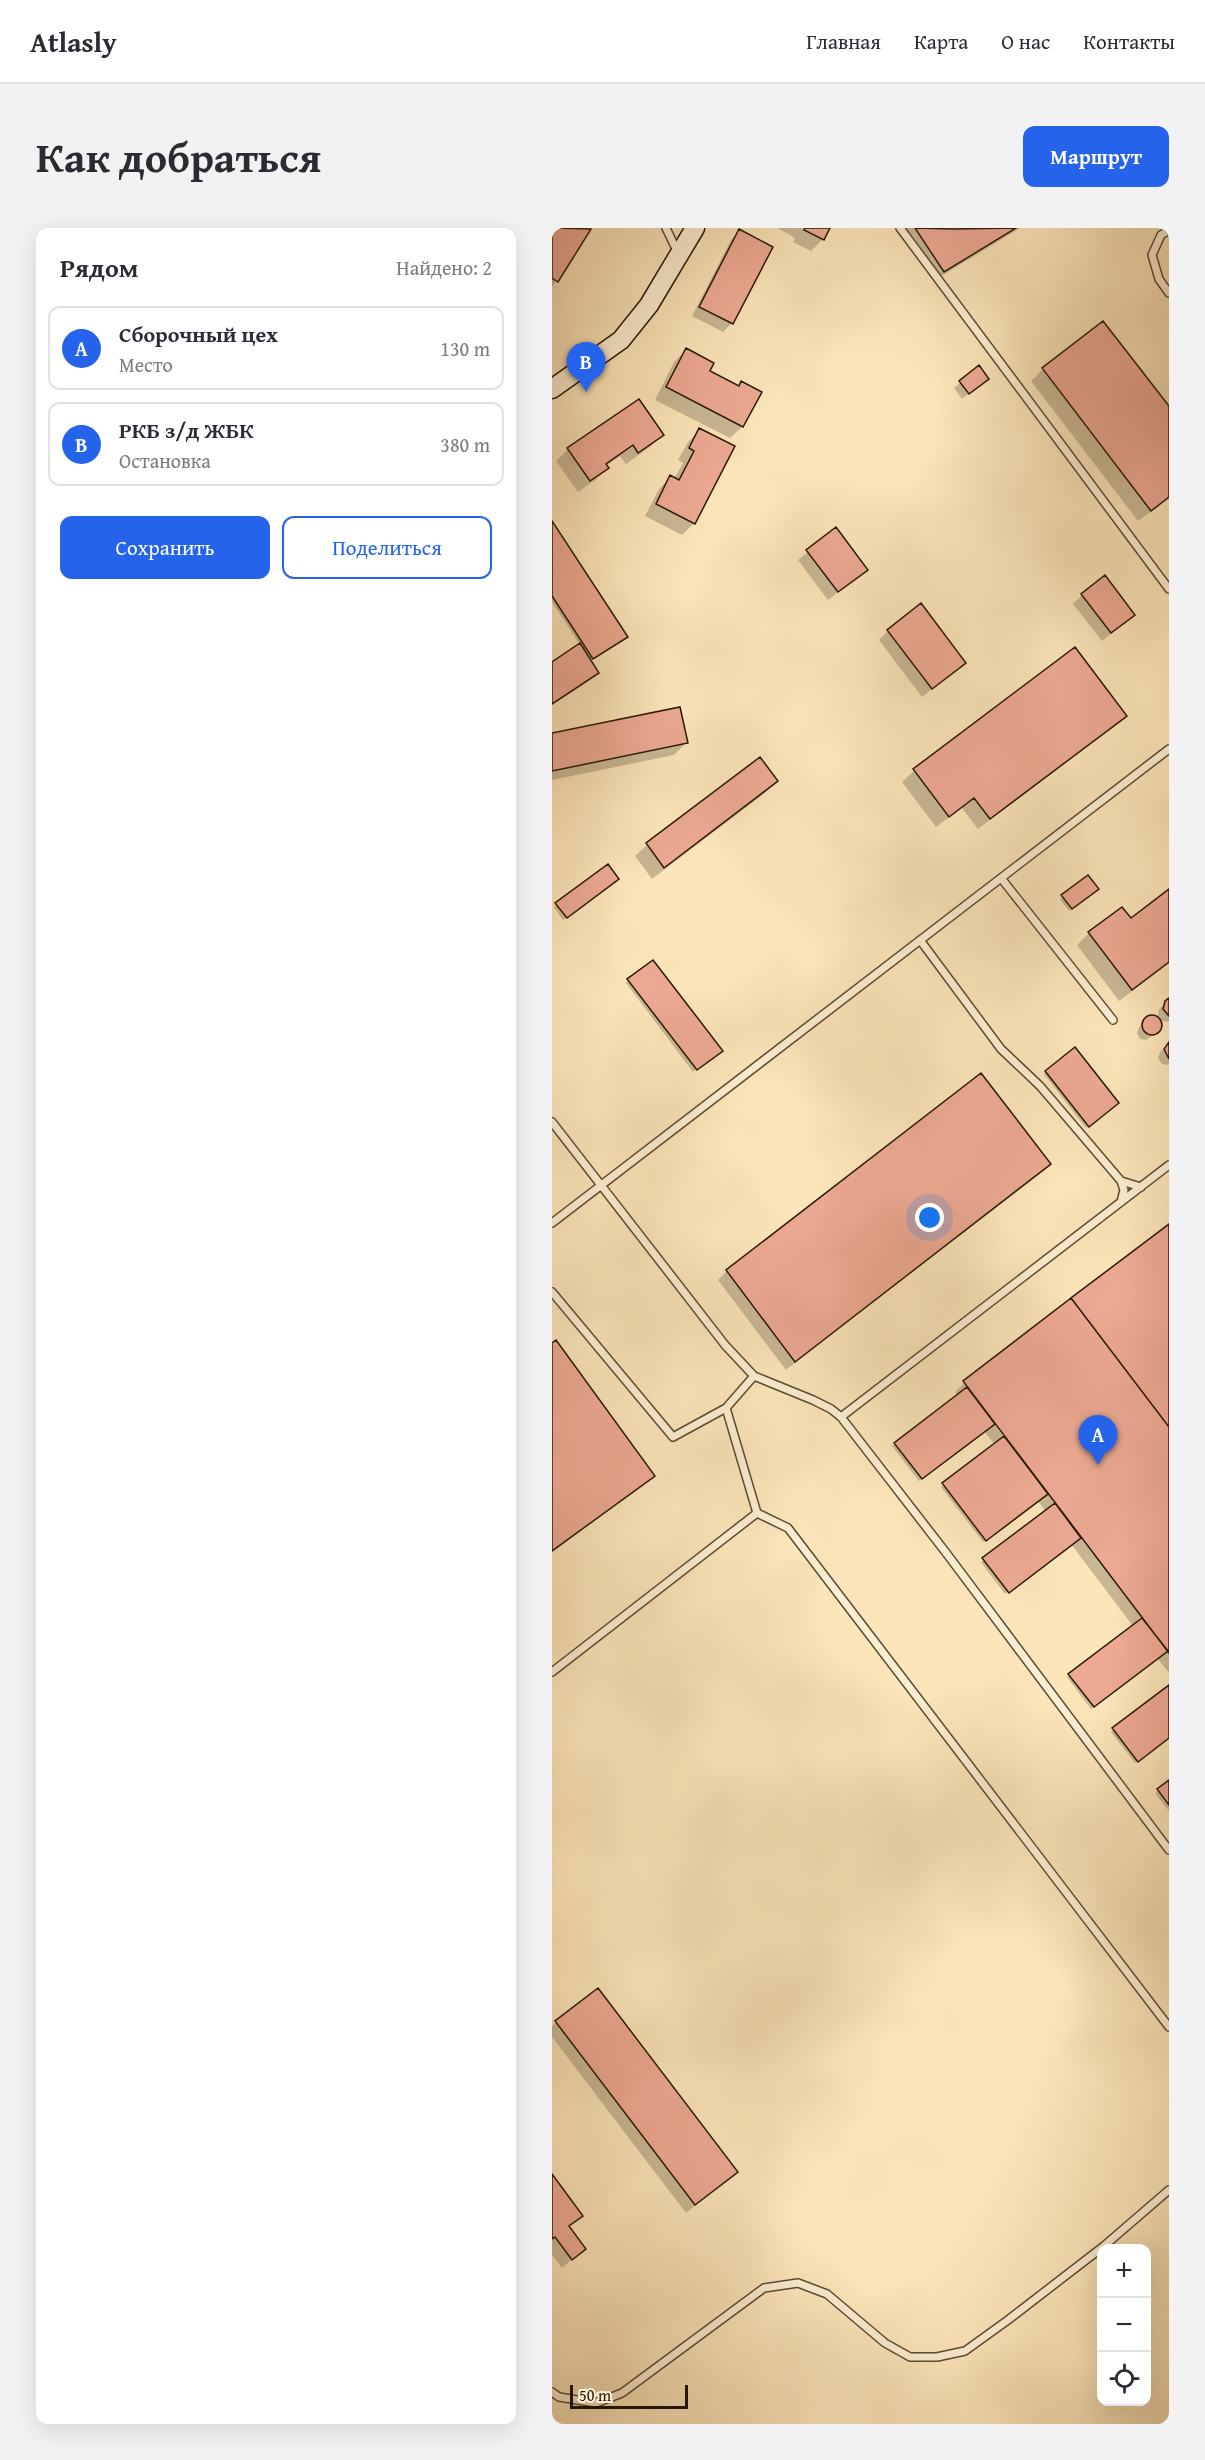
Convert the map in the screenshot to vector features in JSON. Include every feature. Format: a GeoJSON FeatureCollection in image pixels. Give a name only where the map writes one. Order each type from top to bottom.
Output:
{"type":"FeatureCollection","features":[{"type":"Feature","properties":{"kind":"main road"},"geometry":{"type":"LineString","coordinates":[[552,389],[621,340],[649,305],[695,228]]}},
{"type":"Feature","properties":{"kind":"lane"},"geometry":{"type":"LineString","coordinates":[[666,228],[679,255]]}},
{"type":"Feature","properties":{"kind":"lane"},"geometry":{"type":"LineString","coordinates":[[900,228],[1169,589]]}},
{"type":"Feature","properties":{"kind":"lane"},"geometry":{"type":"LineString","coordinates":[[1169,230],[1161,236],[1152,255],[1159,279],[1169,293]]}},
{"type":"Feature","properties":{"kind":"lane"},"geometry":{"type":"LineString","coordinates":[[552,1223],[1169,749]]}},
{"type":"Feature","properties":{"kind":"lane"},"geometry":{"type":"LineString","coordinates":[[1001,878],[1113,1020]]}},
{"type":"Feature","properties":{"kind":"lane"},"geometry":{"type":"LineString","coordinates":[[920,940],[1001,1049],[1040,1086],[1121,1181],[1124,1190],[1121,1202]]}},
{"type":"Feature","properties":{"kind":"lane"},"geometry":{"type":"LineString","coordinates":[[552,1122],[725,1345],[754,1376],[813,1400],[841,1417],[954,1563],[1169,1850]]}},
{"type":"Feature","properties":{"kind":"lane"},"geometry":{"type":"LineString","coordinates":[[841,1417],[1169,1165]]}},
{"type":"Feature","properties":{"kind":"lane"},"geometry":{"type":"LineString","coordinates":[[1121,1181],[1141,1186]]}},
{"type":"Feature","properties":{"kind":"lane"},"geometry":{"type":"LineString","coordinates":[[552,1292],[673,1437],[726,1408],[754,1376]]}},
{"type":"Feature","properties":{"kind":"lane"},"geometry":{"type":"LineString","coordinates":[[726,1408],[757,1513],[788,1528],[1169,2027]]}},
{"type":"Feature","properties":{"kind":"lane"},"geometry":{"type":"LineString","coordinates":[[552,1672],[757,1513]]}},
{"type":"Feature","properties":{"kind":"lane"},"geometry":{"type":"LineString","coordinates":[[552,2392],[560,2397],[596,2403],[622,2393],[764,2288],[798,2283],[827,2294],[885,2343],[910,2357],[937,2357],[965,2351],[1095,2253],[1169,2190]]}},
{"type":"Feature","properties":{"kind":"building"},"geometry":{"type":"Polygon","coordinates":[[[552,228],[591,229],[558,282],[552,278],[552,228]]]}},
{"type":"Feature","properties":{"kind":"building"},"geometry":{"type":"Polygon","coordinates":[[[805,228],[830,228],[824,240],[804,230],[805,228]]]}},
{"type":"Feature","properties":{"kind":"building"},"geometry":{"type":"Polygon","coordinates":[[[915,228],[953,229],[1016,228],[944,272],[915,228]]]}},
{"type":"Feature","properties":{"kind":"building"},"geometry":{"type":"Polygon","coordinates":[[[739,229],[773,247],[733,324],[699,307],[739,229]]]}},
{"type":"Feature","properties":{"kind":"building"},"geometry":{"type":"Polygon","coordinates":[[[1103,321],[1169,406],[1169,497],[1151,511],[1042,368],[1103,321]]]}},
{"type":"Feature","properties":{"kind":"building"},"geometry":{"type":"Polygon","coordinates":[[[686,348],[714,363],[710,371],[739,386],[741,381],[762,392],[743,427],[666,387],[686,348]]]}},
{"type":"Feature","properties":{"kind":"building"},"geometry":{"type":"Polygon","coordinates":[[[979,365],[989,379],[969,394],[959,381],[979,365]]]}},
{"type":"Feature","properties":{"kind":"building"},"geometry":{"type":"Polygon","coordinates":[[[639,399],[664,435],[638,453],[633,445],[606,464],[609,468],[590,481],[567,448],[639,399]]]}},
{"type":"Feature","properties":{"kind":"building"},"geometry":{"type":"Polygon","coordinates":[[[699,428],[735,446],[695,524],[656,504],[670,475],[679,480],[694,451],[689,448],[699,428]]]}},
{"type":"Feature","properties":{"kind":"building"},"geometry":{"type":"Polygon","coordinates":[[[552,521],[628,637],[593,659],[552,596],[552,521]]]}},
{"type":"Feature","properties":{"kind":"building"},"geometry":{"type":"Polygon","coordinates":[[[836,527],[868,570],[838,592],[806,550],[836,527]]]}},
{"type":"Feature","properties":{"kind":"building"},"geometry":{"type":"Polygon","coordinates":[[[1105,575],[1135,615],[1111,633],[1081,594],[1105,575]]]}},
{"type":"Feature","properties":{"kind":"building"},"geometry":{"type":"Polygon","coordinates":[[[921,603],[966,663],[932,689],[887,630],[921,603]]]}},
{"type":"Feature","properties":{"kind":"building"},"geometry":{"type":"Polygon","coordinates":[[[580,643],[599,673],[552,704],[552,662],[580,643]]]}},
{"type":"Feature","properties":{"kind":"building"},"geometry":{"type":"Polygon","coordinates":[[[1075,647],[1127,716],[990,819],[974,798],[949,817],[913,769],[1075,647]]]}},
{"type":"Feature","properties":{"kind":"building"},"geometry":{"type":"Polygon","coordinates":[[[680,707],[688,743],[552,771],[552,733],[680,707]]]}},
{"type":"Feature","properties":{"kind":"building"},"geometry":{"type":"Polygon","coordinates":[[[760,757],[778,781],[664,868],[646,843],[760,757]]]}},
{"type":"Feature","properties":{"kind":"building"},"geometry":{"type":"Polygon","coordinates":[[[608,864],[619,879],[567,918],[555,903],[608,864]]]}},
{"type":"Feature","properties":{"kind":"building"},"geometry":{"type":"Polygon","coordinates":[[[1088,875],[1099,889],[1072,909],[1061,895],[1088,875]]]}},
{"type":"Feature","properties":{"kind":"building"},"geometry":{"type":"Polygon","coordinates":[[[1169,889],[1169,962],[1132,990],[1088,932],[1122,907],[1131,918],[1169,889]]]}},
{"type":"Feature","properties":{"kind":"building"},"geometry":{"type":"Polygon","coordinates":[[[653,960],[723,1051],[697,1070],[627,979],[653,960]]]}},
{"type":"Feature","properties":{"kind":"building"},"geometry":{"type":"Polygon","coordinates":[[[1169,998],[1169,1016],[1163,1009],[1165,1001],[1169,998]]]}},
{"type":"Feature","properties":{"kind":"building"},"geometry":{"type":"Polygon","coordinates":[[[1152,1015],[1159,1018],[1162,1025],[1159,1032],[1152,1035],[1145,1032],[1142,1025],[1145,1018],[1152,1015]]]}},
{"type":"Feature","properties":{"kind":"building"},"geometry":{"type":"Polygon","coordinates":[[[1169,1042],[1169,1059],[1164,1049],[1169,1042]]]}},
{"type":"Feature","properties":{"kind":"building"},"geometry":{"type":"Polygon","coordinates":[[[1075,1047],[1119,1103],[1089,1127],[1045,1071],[1075,1047]]]}},
{"type":"Feature","properties":{"kind":"building"},"geometry":{"type":"Polygon","coordinates":[[[981,1073],[1051,1164],[795,1362],[726,1270],[981,1073]]]}},
{"type":"Feature","properties":{"kind":"building"},"geometry":{"type":"Polygon","coordinates":[[[1169,1224],[1169,1427],[1071,1298],[1169,1224]]]}},
{"type":"Feature","properties":{"kind":"building"},"geometry":{"type":"Polygon","coordinates":[[[1071,1298],[1169,1427],[1169,1653],[963,1381],[1071,1298]]]}},
{"type":"Feature","properties":{"kind":"building"},"geometry":{"type":"Polygon","coordinates":[[[556,1340],[655,1476],[552,1551],[552,1343],[556,1340]]]}},
{"type":"Feature","properties":{"kind":"building"},"geometry":{"type":"Polygon","coordinates":[[[967,1387],[995,1424],[922,1479],[894,1443],[967,1387]]]}},
{"type":"Feature","properties":{"kind":"building"},"geometry":{"type":"Polygon","coordinates":[[[1004,1436],[1048,1494],[986,1541],[942,1483],[1004,1436]]]}},
{"type":"Feature","properties":{"kind":"building"},"geometry":{"type":"Polygon","coordinates":[[[1055,1503],[1081,1538],[1009,1593],[982,1558],[1055,1503]]]}},
{"type":"Feature","properties":{"kind":"building"},"geometry":{"type":"Polygon","coordinates":[[[1142,1618],[1168,1651],[1094,1707],[1068,1674],[1142,1618]]]}},
{"type":"Feature","properties":{"kind":"building"},"geometry":{"type":"Polygon","coordinates":[[[1169,1685],[1169,1738],[1138,1762],[1112,1728],[1169,1685]]]}},
{"type":"Feature","properties":{"kind":"building"},"geometry":{"type":"Polygon","coordinates":[[[1169,1780],[1169,1805],[1157,1789],[1169,1780]]]}},
{"type":"Feature","properties":{"kind":"building"},"geometry":{"type":"Polygon","coordinates":[[[598,1988],[738,2172],[695,2205],[555,2021],[598,1988]]]}},
{"type":"Feature","properties":{"kind":"building"},"geometry":{"type":"Polygon","coordinates":[[[552,2174],[583,2216],[569,2226],[586,2249],[572,2260],[555,2237],[552,2239],[552,2174]]]}},
{"type":"Feature","properties":{"kind":"place","name":"РКБ з/д ЖБК"},"geometry":{"type":"Point","coordinates":[586,392]}},
{"type":"Feature","properties":{"kind":"place","name":"Сборочный цех"},"geometry":{"type":"Point","coordinates":[1098,1465]}}]}
